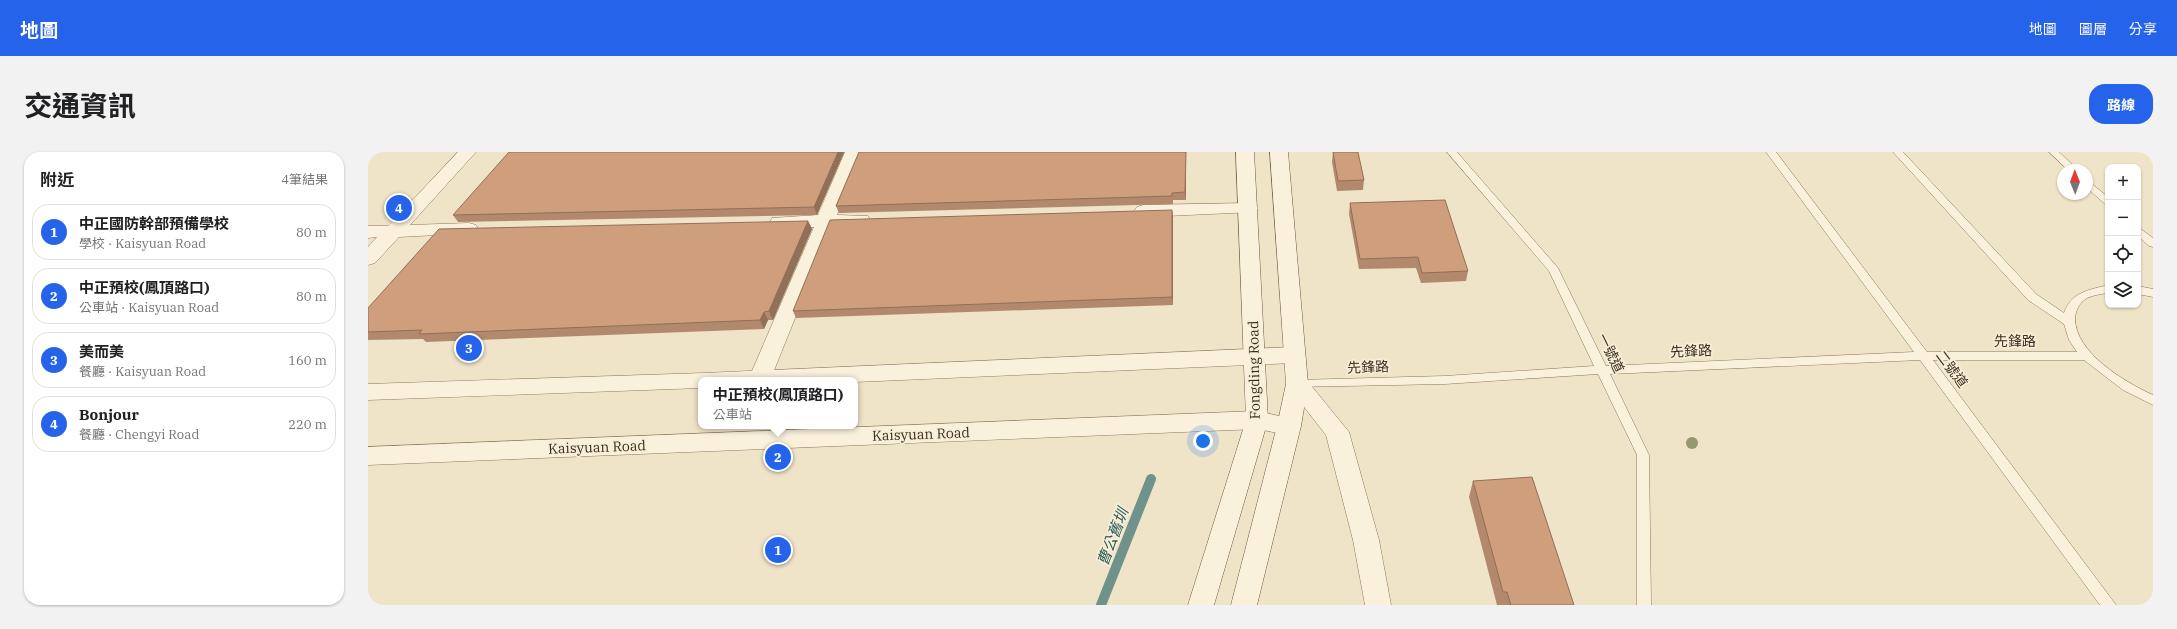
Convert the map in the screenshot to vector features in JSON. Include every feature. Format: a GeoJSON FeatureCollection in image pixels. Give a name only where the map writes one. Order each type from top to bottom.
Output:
{"type":"FeatureCollection","features":[{"type":"Feature","properties":{"kind":"street"},"geometry":{"type":"LineString","coordinates":[[368,259],[467,152]]}},
{"type":"Feature","properties":{"kind":"street"},"geometry":{"type":"LineString","coordinates":[[760,377],[854,152]]}},
{"type":"Feature","properties":{"kind":"street","name":"Fongding Road"},"geometry":{"type":"LineString","coordinates":[[1201,605],[1257,420],[1249,208],[1245,152]]}},
{"type":"Feature","properties":{"kind":"street"},"geometry":{"type":"LineString","coordinates":[[1244,605],[1289,426],[1297,384],[1279,152]]}},
{"type":"Feature","properties":{"kind":"street"},"geometry":{"type":"LineString","coordinates":[[1123,212],[1249,208]]}},
{"type":"Feature","properties":{"kind":"street"},"geometry":{"type":"LineString","coordinates":[[761,222],[880,219]]}},
{"type":"Feature","properties":{"kind":"street"},"geometry":{"type":"LineString","coordinates":[[368,232],[490,229]]}},
{"type":"Feature","properties":{"kind":"street"},"geometry":{"type":"LineString","coordinates":[[785,377],[1255,358],[1294,355]]}},
{"type":"Feature","properties":{"kind":"street"},"geometry":{"type":"LineString","coordinates":[[368,392],[698,380]]}},
{"type":"Feature","properties":{"kind":"street"},"geometry":{"type":"LineString","coordinates":[[1297,384],[1337,432],[1366,540],[1378,605]]}},
{"type":"Feature","properties":{"kind":"street","name":"Kaisyuan Road"},"geometry":{"type":"LineString","coordinates":[[368,456],[1257,420],[1289,426]]}},
{"type":"Feature","properties":{"kind":"lane","name":"一號道"},"geometry":{"type":"LineString","coordinates":[[1452,152],[1554,270],[1643,455],[1644,605]]}},
{"type":"Feature","properties":{"kind":"lane","name":"二號道"},"geometry":{"type":"LineString","coordinates":[[1771,152],[2109,605]]}},
{"type":"Feature","properties":{"kind":"lane"},"geometry":{"type":"LineString","coordinates":[[1898,152],[2032,297],[2068,321]]}},
{"type":"Feature","properties":{"kind":"lane"},"geometry":{"type":"LineString","coordinates":[[2054,152],[2067,164]]}},
{"type":"Feature","properties":{"kind":"lane"},"geometry":{"type":"LineString","coordinates":[[2093,188],[2106,200]]}},
{"type":"Feature","properties":{"kind":"lane"},"geometry":{"type":"LineString","coordinates":[[2141,233],[2153,244]]}},
{"type":"Feature","properties":{"kind":"lane"},"geometry":{"type":"LineString","coordinates":[[2105,290],[2086,294],[2072,305],[2068,321],[2073,337],[2087,356],[2112,377],[2153,400]]}},
{"type":"Feature","properties":{"kind":"lane"},"geometry":{"type":"LineString","coordinates":[[2141,291],[2153,293]]}},
{"type":"Feature","properties":{"kind":"lane","name":"先鋒路"},"geometry":{"type":"LineString","coordinates":[[1297,384],[1444,380],[1602,370],[1923,356],[2087,356]]}},
{"type":"Feature","properties":{"kind":"building"},"geometry":{"type":"Polygon","coordinates":[[[509,152],[838,152],[814,207],[453,215],[509,152]]]}},
{"type":"Feature","properties":{"kind":"building"},"geometry":{"type":"Polygon","coordinates":[[[859,152],[1186,152],[1185,192],[1172,193],[1172,196],[836,206],[859,152]]]}},
{"type":"Feature","properties":{"kind":"building"},"geometry":{"type":"Polygon","coordinates":[[[1333,152],[1358,152],[1364,180],[1338,181],[1333,152]]]}},
{"type":"Feature","properties":{"kind":"building"},"geometry":{"type":"Polygon","coordinates":[[[1445,200],[1468,271],[1422,273],[1418,257],[1360,259],[1350,203],[1445,200]]]}},
{"type":"Feature","properties":{"kind":"building"},"geometry":{"type":"Polygon","coordinates":[[[1172,210],[1172,297],[793,311],[830,220],[1172,210]]]}},
{"type":"Feature","properties":{"kind":"building"},"geometry":{"type":"Polygon","coordinates":[[[808,221],[769,311],[764,312],[760,320],[419,334],[422,330],[368,332],[368,308],[439,229],[808,221]]]}},
{"type":"Feature","properties":{"kind":"building"},"geometry":{"type":"Polygon","coordinates":[[[1532,477],[1574,605],[1511,605],[1507,592],[1503,592],[1473,481],[1532,477]]]}},
{"type":"Feature","properties":{"kind":"waterway","name":"曹公舊圳"},"geometry":{"type":"LineString","coordinates":[[1101,605],[1151,479]]}},
{"type":"Feature","properties":{"kind":"place","name":"Bonjour"},"geometry":{"type":"Point","coordinates":[399,208]}},
{"type":"Feature","properties":{"kind":"place","name":"美而美"},"geometry":{"type":"Point","coordinates":[469,348]}},
{"type":"Feature","properties":{"kind":"place","name":"中正預校(鳳頂路口)"},"geometry":{"type":"Point","coordinates":[778,457]}},
{"type":"Feature","properties":{"kind":"place","name":"中正國防幹部預備學校"},"geometry":{"type":"Point","coordinates":[778,550]}}]}
